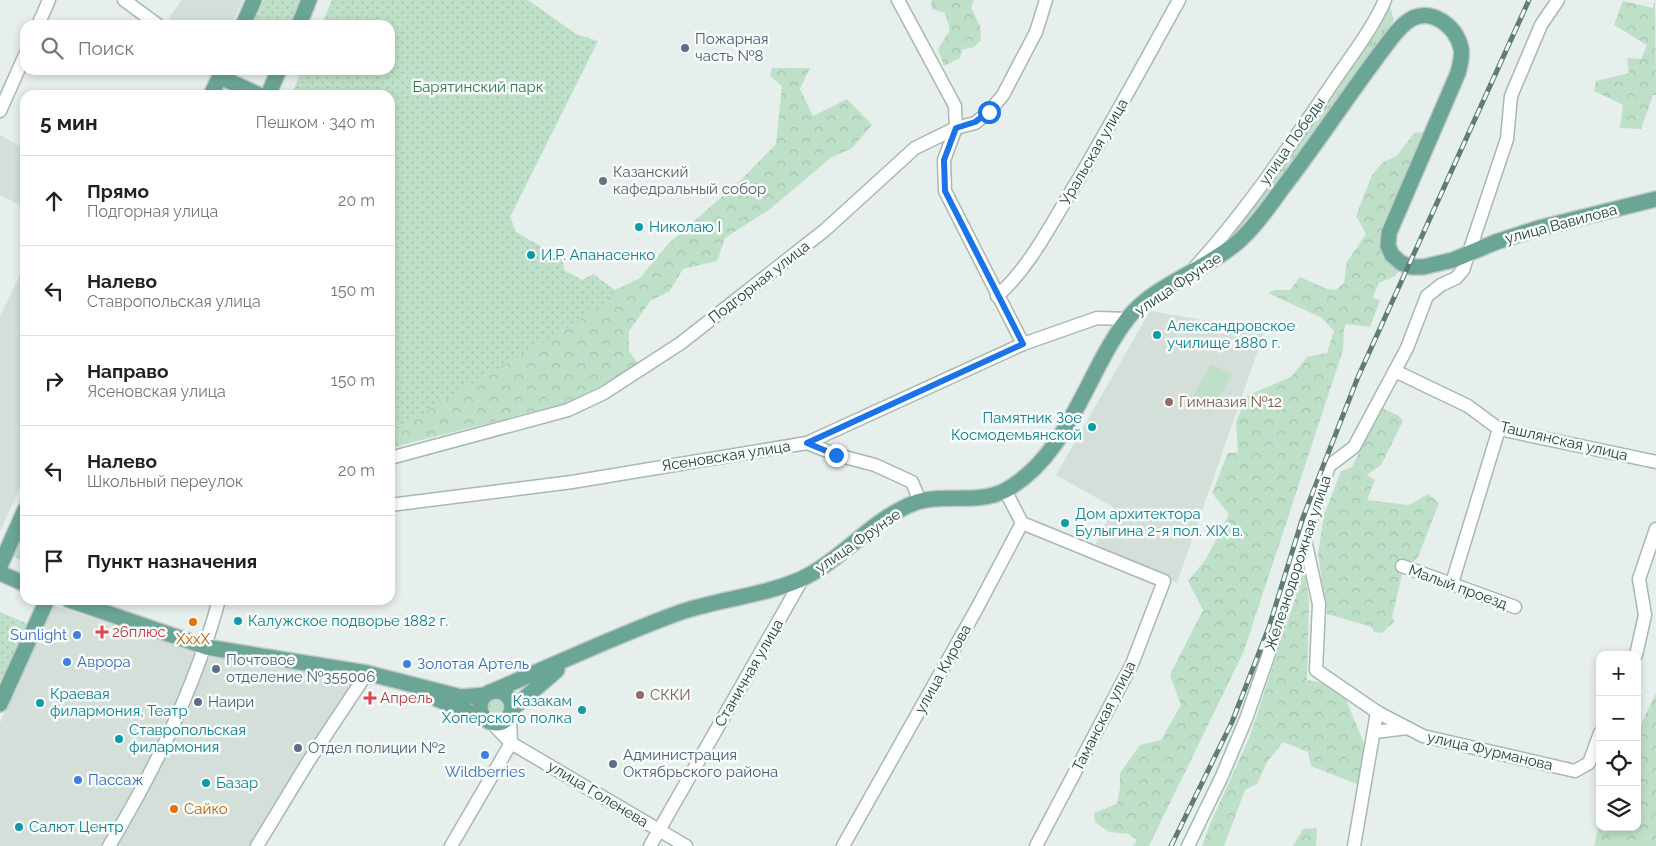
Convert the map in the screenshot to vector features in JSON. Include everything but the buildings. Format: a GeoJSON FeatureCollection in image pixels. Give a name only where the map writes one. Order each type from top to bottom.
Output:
{"type":"FeatureCollection","features":[{"type":"Feature","properties":{"kind":"main road"},"geometry":{"type":"LineString","coordinates":[[245,20],[254,0]]}},
{"type":"Feature","properties":{"kind":"main road"},"geometry":{"type":"LineString","coordinates":[[301,20],[309,0]]}},
{"type":"Feature","properties":{"kind":"main road","name":"улица Фрунзе"},"geometry":{"type":"LineString","coordinates":[[488,694],[686,610],[776,589],[803,578],[892,515],[920,501],[990,496],[1005,490],[1034,468],[1059,436],[1128,319],[1151,298],[1223,254],[1254,226],[1390,40],[1412,18],[1424,15],[1437,18],[1447,24],[1456,35],[1462,58],[1458,73],[1390,232],[1388,246],[1392,255],[1412,267],[1436,265],[1468,253]]}},
{"type":"Feature","properties":{"kind":"main road"},"geometry":{"type":"LineString","coordinates":[[213,90],[220,75]]}},
{"type":"Feature","properties":{"kind":"main road"},"geometry":{"type":"LineString","coordinates":[[226,75],[251,90]]}},
{"type":"Feature","properties":{"kind":"main road"},"geometry":{"type":"LineString","coordinates":[[270,90],[278,75]]}},
{"type":"Feature","properties":{"kind":"main road","name":"улица Вавилова"},"geometry":{"type":"LineString","coordinates":[[1468,253],[1539,228],[1656,199]]}},
{"type":"Feature","properties":{"kind":"main road"},"geometry":{"type":"LineString","coordinates":[[0,566],[20,521]]}},
{"type":"Feature","properties":{"kind":"main road"},"geometry":{"type":"LineString","coordinates":[[0,573],[20,582]]}},
{"type":"Feature","properties":{"kind":"main road"},"geometry":{"type":"LineString","coordinates":[[0,704],[45,605]]}},
{"type":"Feature","properties":{"kind":"main road","name":"улица Голенева"},"geometry":{"type":"LineString","coordinates":[[82,605],[204,653],[367,674],[461,697],[488,694]]}},
{"type":"Feature","properties":{"kind":"main road","name":"улица Фрунзе"},"geometry":{"type":"LineString","coordinates":[[511,712],[550,675],[590,650]]}},
{"type":"Feature","properties":{"kind":"main road","name":"улица Голенева"},"geometry":{"type":"LineString","coordinates":[[382,677],[488,720]]}},
{"type":"Feature","properties":{"kind":"main road"},"geometry":{"type":"LineString","coordinates":[[500,691],[506,694],[511,701],[511,712],[505,721],[488,720],[481,711],[481,704],[488,694],[500,691]]}},
{"type":"Feature","properties":{"kind":"street"},"geometry":{"type":"LineString","coordinates":[[40,20],[49,0]]}},
{"type":"Feature","properties":{"kind":"street"},"geometry":{"type":"LineString","coordinates":[[124,0],[151,20]]}},
{"type":"Feature","properties":{"kind":"street"},"geometry":{"type":"LineString","coordinates":[[898,0],[954,100],[956,128],[944,160],[945,191],[1023,344]]}},
{"type":"Feature","properties":{"kind":"street","name":"Подгорная улица"},"geometry":{"type":"LineString","coordinates":[[395,457],[568,410],[604,394],[681,343],[825,230],[915,148],[956,128],[975,122],[989,112],[1003,95],[1036,32],[1046,0]]}},
{"type":"Feature","properties":{"kind":"street","name":"Уральская улица"},"geometry":{"type":"LineString","coordinates":[[997,296],[1009,286],[1052,224],[1089,163],[1179,0]]}},
{"type":"Feature","properties":{"kind":"street","name":"улица Победы"},"geometry":{"type":"LineString","coordinates":[[1189,274],[1233,224],[1297,135],[1386,0]]}},
{"type":"Feature","properties":{"kind":"street","name":"Железнодорожная улица"},"geometry":{"type":"LineString","coordinates":[[1188,846],[1222,776],[1246,719],[1273,642],[1297,557],[1305,540],[1329,466],[1354,447],[1395,371],[1417,324],[1427,296],[1440,285],[1456,278],[1462,270],[1506,139],[1511,96],[1541,25],[1558,0]]}},
{"type":"Feature","properties":{"kind":"street"},"geometry":{"type":"LineString","coordinates":[[0,111],[20,66]]}},
{"type":"Feature","properties":{"kind":"street","name":"Ясеновская улица"},"geometry":{"type":"LineString","coordinates":[[395,504],[572,482],[807,443],[1023,344],[1097,318],[1128,319]]}},
{"type":"Feature","properties":{"kind":"street","name":"Ташлянская улица"},"geometry":{"type":"LineString","coordinates":[[1395,371],[1468,406],[1499,429],[1656,462]]}},
{"type":"Feature","properties":{"kind":"street"},"geometry":{"type":"LineString","coordinates":[[1452,583],[1499,429]]}},
{"type":"Feature","properties":{"kind":"street"},"geometry":{"type":"LineString","coordinates":[[807,443],[836,455],[875,465],[912,482],[920,501]]}},
{"type":"Feature","properties":{"kind":"street"},"geometry":{"type":"LineString","coordinates":[[1005,490],[1022,523]]}},
{"type":"Feature","properties":{"kind":"street","name":"Таманская улица"},"geometry":{"type":"LineString","coordinates":[[1022,523],[1164,581],[1132,664],[1036,846]]}},
{"type":"Feature","properties":{"kind":"street","name":"улица Кирова"},"geometry":{"type":"LineString","coordinates":[[843,846],[976,610],[1022,523]]}},
{"type":"Feature","properties":{"kind":"street"},"geometry":{"type":"LineString","coordinates":[[1637,651],[1645,615],[1639,579],[1656,529]]}},
{"type":"Feature","properties":{"kind":"street","name":"улица Фурманова"},"geometry":{"type":"LineString","coordinates":[[1305,540],[1319,604],[1316,670],[1377,712],[1423,736],[1575,771],[1589,763],[1597,741]]}},
{"type":"Feature","properties":{"kind":"street","name":"Малый проезд"},"geometry":{"type":"LineString","coordinates":[[1402,566],[1515,607]]}},
{"type":"Feature","properties":{"kind":"street","name":"Станичная улица"},"geometry":{"type":"LineString","coordinates":[[650,846],[803,578]]}},
{"type":"Feature","properties":{"kind":"street"},"geometry":{"type":"LineString","coordinates":[[109,846],[149,777],[204,653],[218,605]]}},
{"type":"Feature","properties":{"kind":"street"},"geometry":{"type":"LineString","coordinates":[[257,846],[308,762],[367,674]]}},
{"type":"Feature","properties":{"kind":"street"},"geometry":{"type":"LineString","coordinates":[[451,846],[511,743],[511,712]]}},
{"type":"Feature","properties":{"kind":"street"},"geometry":{"type":"LineString","coordinates":[[1354,846],[1377,712]]}},
{"type":"Feature","properties":{"kind":"street","name":"улица Голенева"},"geometry":{"type":"LineString","coordinates":[[488,720],[511,743],[686,846]]}},
{"type":"Feature","properties":{"kind":"street"},"geometry":{"type":"LineString","coordinates":[[1374,732],[1408,728]]}},
{"type":"Feature","properties":{"kind":"shaded area"},"geometry":{"type":"Polygon","coordinates":[[[182,0],[243,0],[233,20],[172,20],[169,18],[182,0]]]}},
{"type":"Feature","properties":{"kind":"shaded area"},"geometry":{"type":"Polygon","coordinates":[[[0,135],[20,146],[20,205],[0,195],[0,135]]]}},
{"type":"Feature","properties":{"kind":"shaded area"},"geometry":{"type":"Polygon","coordinates":[[[20,275],[20,488],[0,531],[0,316],[20,275]]]}},
{"type":"Feature","properties":{"kind":"shaded area","name":"Гимназия №12"},"geometry":{"type":"Polygon","coordinates":[[[1150,311],[1265,330],[1177,583],[1095,546],[1113,507],[1056,475],[1150,311]]]}},
{"type":"Feature","properties":{"kind":"shaded area"},"geometry":{"type":"Polygon","coordinates":[[[55,606],[195,652],[169,726],[204,663],[216,653],[353,677],[356,680],[283,793],[281,792],[249,846],[0,846],[0,723],[48,613],[55,606]]]}},
{"type":"Feature","properties":{"kind":"green space"},"geometry":{"type":"Polygon","coordinates":[[[264,0],[304,0],[296,20],[255,20],[264,0]]]}},
{"type":"Feature","properties":{"kind":"green space","name":"Барятинский парк"},"geometry":{"type":"Polygon","coordinates":[[[332,0],[528,0],[576,34],[598,41],[510,217],[516,232],[563,259],[564,270],[582,280],[593,274],[615,290],[603,306],[395,430],[395,90],[293,90],[300,75],[395,75],[395,20],[323,20],[332,0]]]}},
{"type":"Feature","properties":{"kind":"green space"},"geometry":{"type":"Polygon","coordinates":[[[931,0],[974,0],[971,8],[980,26],[981,40],[974,47],[962,50],[960,58],[944,66],[938,49],[950,30],[945,13],[932,9],[931,0]]]}},
{"type":"Feature","properties":{"kind":"green space"},"geometry":{"type":"Polygon","coordinates":[[[1655,0],[1656,95],[1653,95],[1641,129],[1620,128],[1623,105],[1594,91],[1596,81],[1629,73],[1627,58],[1641,59],[1647,45],[1614,25],[1623,1],[1653,8],[1655,0]]]}},
{"type":"Feature","properties":{"kind":"green space"},"geometry":{"type":"Polygon","coordinates":[[[1390,7],[1394,20],[1317,133],[1277,188],[1233,239],[1230,237],[1390,7]]]}},
{"type":"Feature","properties":{"kind":"green space"},"geometry":{"type":"Polygon","coordinates":[[[772,68],[810,68],[800,89],[813,116],[847,99],[872,125],[851,149],[832,157],[770,209],[725,238],[717,261],[683,269],[669,292],[651,300],[629,331],[629,351],[640,366],[567,403],[395,447],[395,338],[602,301],[615,290],[640,278],[669,243],[741,180],[776,144],[782,86],[770,76],[772,68]]]}},
{"type":"Feature","properties":{"kind":"green space"},"geometry":{"type":"Polygon","coordinates":[[[1427,132],[1386,232],[1401,269],[1395,276],[1379,283],[1373,297],[1380,301],[1370,327],[1346,324],[1343,350],[1244,651],[1149,846],[1133,846],[1137,840],[1129,834],[1109,832],[1095,822],[1094,813],[1117,804],[1120,773],[1140,745],[1161,740],[1181,705],[1170,675],[1203,610],[1188,581],[1206,559],[1229,514],[1212,493],[1228,453],[1238,452],[1236,423],[1246,396],[1291,377],[1307,357],[1327,353],[1334,331],[1322,318],[1268,293],[1274,290],[1290,290],[1300,277],[1327,289],[1336,290],[1344,283],[1347,262],[1366,234],[1356,216],[1372,175],[1383,162],[1397,156],[1414,133],[1427,132]]]}},
{"type":"Feature","properties":{"kind":"green space"},"geometry":{"type":"Polygon","coordinates":[[[1211,364],[1232,375],[1210,412],[1190,401],[1211,364]]]}},
{"type":"Feature","properties":{"kind":"green space"},"geometry":{"type":"Polygon","coordinates":[[[1381,408],[1398,415],[1403,421],[1381,465],[1367,475],[1375,480],[1367,500],[1409,505],[1428,494],[1439,503],[1418,557],[1402,575],[1392,617],[1395,621],[1382,633],[1374,632],[1372,627],[1327,614],[1318,554],[1324,515],[1341,471],[1352,467],[1381,408]]]}},
{"type":"Feature","properties":{"kind":"green space"},"geometry":{"type":"Polygon","coordinates":[[[20,540],[20,560],[13,556],[20,540]]]}},
{"type":"Feature","properties":{"kind":"green space"},"geometry":{"type":"Polygon","coordinates":[[[1300,574],[1305,574],[1309,601],[1307,680],[1324,683],[1345,697],[1365,746],[1359,785],[1311,766],[1308,752],[1283,742],[1267,762],[1257,784],[1245,790],[1224,846],[1202,846],[1250,736],[1296,596],[1300,574]]]}},
{"type":"Feature","properties":{"kind":"green space"},"geometry":{"type":"Polygon","coordinates":[[[0,612],[28,624],[0,688],[0,612]]]}},
{"type":"Feature","properties":{"kind":"green space"},"geometry":{"type":"Polygon","coordinates":[[[1656,693],[1656,846],[1594,846],[1597,831],[1641,831],[1641,725],[1656,693]]]}},
{"type":"Feature","properties":{"kind":"green space"},"geometry":{"type":"Polygon","coordinates":[[[497,697],[505,700],[508,708],[505,716],[497,719],[489,716],[486,708],[489,700],[497,697]]]}},
{"type":"Feature","properties":{"kind":"green space"},"geometry":{"type":"Polygon","coordinates":[[[1317,828],[1316,846],[1293,846],[1303,829],[1317,828]]]}},
{"type":"Feature","properties":{"kind":"railway"},"geometry":{"type":"LineString","coordinates":[[1171,846],[1232,722],[1269,627],[1302,520],[1358,377],[1529,0]]}},
{"type":"Feature","properties":{"kind":"place","name":"Пожарная часть №8"},"geometry":{"type":"Point","coordinates":[685,48]}},
{"type":"Feature","properties":{"kind":"place","name":"Казанский кафедральный собор"},"geometry":{"type":"Point","coordinates":[603,181]}},
{"type":"Feature","properties":{"kind":"place","name":"Николаю I"},"geometry":{"type":"Point","coordinates":[639,227]}},
{"type":"Feature","properties":{"kind":"place","name":"И.Р. Апанасенко"},"geometry":{"type":"Point","coordinates":[531,255]}},
{"type":"Feature","properties":{"kind":"place","name":"Александровское училище 1880 г."},"geometry":{"type":"Point","coordinates":[1157,335]}},
{"type":"Feature","properties":{"kind":"place","name":"Гимназия №12"},"geometry":{"type":"Point","coordinates":[1169,402]}},
{"type":"Feature","properties":{"kind":"place","name":"Памятник Зое Космодемьянской"},"geometry":{"type":"Point","coordinates":[1092,427]}},
{"type":"Feature","properties":{"kind":"place","name":"Дом архитектора Булыгина 2-я пол. XIX в."},"geometry":{"type":"Point","coordinates":[1065,523]}},
{"type":"Feature","properties":{"kind":"place","name":"Калужское подворье 1882 г."},"geometry":{"type":"Point","coordinates":[238,621]}},
{"type":"Feature","properties":{"kind":"place","name":"XxxX"},"geometry":{"type":"Point","coordinates":[193,622]}},
{"type":"Feature","properties":{"kind":"place","name":"26плюс"},"geometry":{"type":"Point","coordinates":[102,632]}},
{"type":"Feature","properties":{"kind":"place","name":"Sunlight"},"geometry":{"type":"Point","coordinates":[77,635]}},
{"type":"Feature","properties":{"kind":"place","name":"Аврора"},"geometry":{"type":"Point","coordinates":[67,662]}},
{"type":"Feature","properties":{"kind":"place","name":"Золотая Артель"},"geometry":{"type":"Point","coordinates":[407,664]}},
{"type":"Feature","properties":{"kind":"place","name":"Почтовое отделение №355006"},"geometry":{"type":"Point","coordinates":[216,669]}},
{"type":"Feature","properties":{"kind":"place","name":"СККИ"},"geometry":{"type":"Point","coordinates":[640,695]}},
{"type":"Feature","properties":{"kind":"place","name":"Апрель"},"geometry":{"type":"Point","coordinates":[370,698]}},
{"type":"Feature","properties":{"kind":"place","name":"Наири"},"geometry":{"type":"Point","coordinates":[198,702]}},
{"type":"Feature","properties":{"kind":"place","name":"Краевая филармония, Театр"},"geometry":{"type":"Point","coordinates":[40,703]}},
{"type":"Feature","properties":{"kind":"place","name":"Казакам Хоперского полка"},"geometry":{"type":"Point","coordinates":[582,710]}},
{"type":"Feature","properties":{"kind":"place","name":"Ставропольская филармония"},"geometry":{"type":"Point","coordinates":[119,739]}},
{"type":"Feature","properties":{"kind":"place","name":"Отдел полиции №2"},"geometry":{"type":"Point","coordinates":[298,748]}},
{"type":"Feature","properties":{"kind":"place","name":"Wildberries"},"geometry":{"type":"Point","coordinates":[485,755]}},
{"type":"Feature","properties":{"kind":"place","name":"Администрация Октябрьского района"},"geometry":{"type":"Point","coordinates":[613,764]}},
{"type":"Feature","properties":{"kind":"place","name":"Пассаж"},"geometry":{"type":"Point","coordinates":[78,780]}},
{"type":"Feature","properties":{"kind":"place","name":"Базар"},"geometry":{"type":"Point","coordinates":[206,783]}},
{"type":"Feature","properties":{"kind":"place","name":"Сайко"},"geometry":{"type":"Point","coordinates":[174,809]}},
{"type":"Feature","properties":{"kind":"place","name":"Салют Центр"},"geometry":{"type":"Point","coordinates":[19,827]}},
{"type":"Feature","properties":{"kind":"route"},"geometry":{"type":"LineString","coordinates":[[836,455],[807,443],[1023,344],[945,191],[944,160],[956,128],[975,122],[989,112]]}}]}
